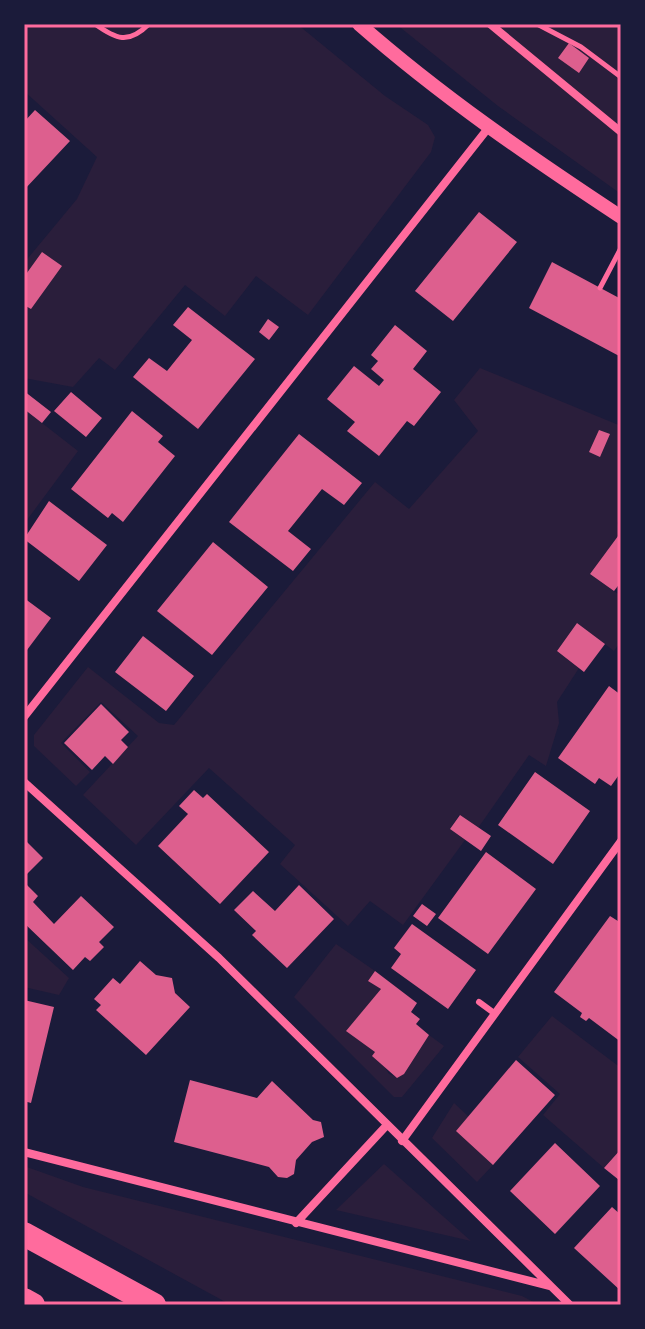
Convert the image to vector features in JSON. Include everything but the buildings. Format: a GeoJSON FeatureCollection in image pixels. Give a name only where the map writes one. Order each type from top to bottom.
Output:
{"type":"FeatureCollection","features":[{"type":"Feature","properties":{"kind":"highway"},"geometry":{"type":"LineString","coordinates":[[24,1234],[154,1305]]}},
{"type":"Feature","properties":{"kind":"highway"},"geometry":{"type":"LineString","coordinates":[[24,1300],[33,1305]]}},
{"type":"Feature","properties":{"kind":"street"},"geometry":{"type":"LineString","coordinates":[[359,24],[489,127],[621,217]]}},
{"type":"Feature","properties":{"kind":"street"},"geometry":{"type":"LineString","coordinates":[[490,24],[621,132]]}},
{"type":"Feature","properties":{"kind":"street"},"geometry":{"type":"LineString","coordinates":[[24,717],[489,127]]}},
{"type":"Feature","properties":{"kind":"street"},"geometry":{"type":"LineString","coordinates":[[24,782],[219,958],[570,1305]]}},
{"type":"Feature","properties":{"kind":"street"},"geometry":{"type":"LineString","coordinates":[[402,1141],[621,841]]}},
{"type":"Feature","properties":{"kind":"street"},"geometry":{"type":"LineString","coordinates":[[296,1223],[386,1126]]}},
{"type":"Feature","properties":{"kind":"street"},"geometry":{"type":"LineString","coordinates":[[24,1152],[550,1286]]}},
{"type":"Feature","properties":{"kind":"lane"},"geometry":{"type":"LineString","coordinates":[[479,1002],[494,1013]]}},
{"type":"Feature","properties":{"kind":"path"},"geometry":{"type":"LineString","coordinates":[[95,24],[117,39],[129,39],[149,24]]}},
{"type":"Feature","properties":{"kind":"path"},"geometry":{"type":"LineString","coordinates":[[537,24],[581,47],[621,77]]}},
{"type":"Feature","properties":{"kind":"path"},"geometry":{"type":"LineString","coordinates":[[600,288],[621,248]]}},
{"type":"Feature","properties":{"kind":"shaded area"},"geometry":{"type":"Polygon","coordinates":[[[24,24],[297,24],[385,96],[428,125],[435,137],[431,152],[308,315],[256,276],[225,316],[185,285],[115,370],[99,358],[73,387],[24,378],[24,263],[77,199],[97,157],[24,91],[24,24]]]}},
{"type":"Feature","properties":{"kind":"shaded area"},"geometry":{"type":"Polygon","coordinates":[[[396,24],[621,24],[621,194],[498,106],[396,24]]]}},
{"type":"Feature","properties":{"kind":"shaded area"},"geometry":{"type":"Polygon","coordinates":[[[480,368],[621,426],[621,514],[617,523],[621,532],[590,574],[621,596],[621,641],[614,651],[577,623],[557,651],[579,668],[557,702],[559,723],[546,766],[529,755],[478,828],[459,815],[450,829],[465,840],[403,925],[370,901],[348,926],[280,864],[295,845],[209,768],[136,845],[83,795],[138,736],[101,702],[61,743],[90,772],[76,786],[34,746],[34,735],[88,667],[159,723],[174,725],[375,482],[409,509],[478,431],[454,400],[480,368]]]}},
{"type":"Feature","properties":{"kind":"shaded area"},"geometry":{"type":"Polygon","coordinates":[[[24,409],[78,451],[24,524],[24,409]]]}},
{"type":"Feature","properties":{"kind":"shaded area"},"geometry":{"type":"Polygon","coordinates":[[[24,937],[69,978],[59,995],[24,987],[24,937]]]}},
{"type":"Feature","properties":{"kind":"shaded area"},"geometry":{"type":"Polygon","coordinates":[[[336,944],[375,971],[368,981],[381,989],[347,1031],[375,1052],[389,1074],[397,1077],[429,1035],[444,1046],[402,1097],[394,1097],[294,997],[336,944]]]}},
{"type":"Feature","properties":{"kind":"shaded area"},"geometry":{"type":"Polygon","coordinates":[[[552,1016],[621,1068],[621,1149],[604,1168],[543,1115],[560,1094],[518,1057],[552,1016]]]}},
{"type":"Feature","properties":{"kind":"shaded area"},"geometry":{"type":"Polygon","coordinates":[[[454,1103],[469,1117],[457,1131],[493,1165],[477,1182],[432,1138],[454,1103]]]}},
{"type":"Feature","properties":{"kind":"shaded area"},"geometry":{"type":"Polygon","coordinates":[[[384,1164],[471,1241],[336,1210],[384,1164]]]}},
{"type":"Feature","properties":{"kind":"shaded area"},"geometry":{"type":"Polygon","coordinates":[[[24,1166],[83,1187],[522,1296],[539,1305],[231,1305],[24,1192],[24,1166]]]}}]}
